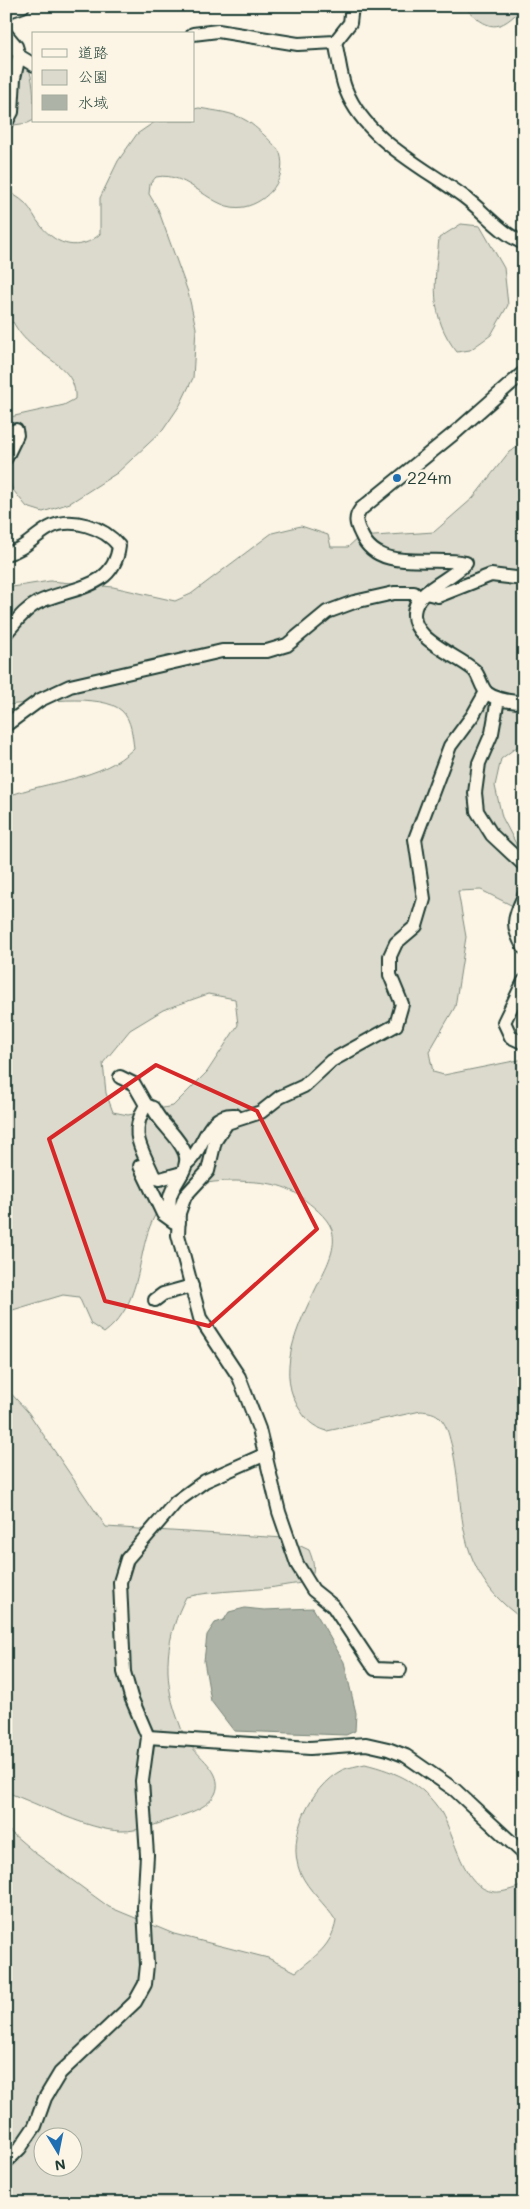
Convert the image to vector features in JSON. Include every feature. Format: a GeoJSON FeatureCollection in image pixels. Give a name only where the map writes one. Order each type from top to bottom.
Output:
{"type":"FeatureCollection","features":[{"type":"Feature","properties":{"kind":"street"},"geometry":{"type":"LineString","coordinates":[[6,12],[22,6]]}},
{"type":"Feature","properties":{"kind":"street"},"geometry":{"type":"LineString","coordinates":[[195,34],[218,31],[298,44],[335,42],[350,23],[352,6]]}},
{"type":"Feature","properties":{"kind":"street"},"geometry":{"type":"LineString","coordinates":[[6,34],[16,46],[19,56],[14,78],[12,112],[6,123]]}},
{"type":"Feature","properties":{"kind":"street"},"geometry":{"type":"LineString","coordinates":[[335,42],[345,89],[352,103],[370,127],[414,165],[466,198],[511,236],[524,243]]}},
{"type":"Feature","properties":{"kind":"street"},"geometry":{"type":"LineString","coordinates":[[19,56],[32,64]]}},
{"type":"Feature","properties":{"kind":"street"},"geometry":{"type":"LineString","coordinates":[[524,372],[457,431],[368,503],[356,516],[356,523],[366,546],[375,552],[393,559],[430,562],[453,560],[466,563],[460,570],[422,596],[414,608],[414,620],[423,636],[436,646],[463,660],[476,673],[486,692],[498,699],[524,703]]}},
{"type":"Feature","properties":{"kind":"street"},"geometry":{"type":"LineString","coordinates":[[6,434],[16,430],[17,435],[6,458]]}},
{"type":"Feature","properties":{"kind":"street"},"geometry":{"type":"LineString","coordinates":[[6,554],[18,551],[47,529],[70,523],[103,530],[119,546],[118,557],[112,569],[88,586],[35,604],[6,632]]}},
{"type":"Feature","properties":{"kind":"street"},"geometry":{"type":"LineString","coordinates":[[6,725],[40,700],[70,686],[222,651],[267,651],[287,644],[327,612],[354,602],[394,593],[438,596],[491,575],[524,579]]}},
{"type":"Feature","properties":{"kind":"street"},"geometry":{"type":"LineString","coordinates":[[400,1670],[375,1669],[365,1651],[333,1606],[313,1590],[297,1564],[278,1512],[266,1454],[239,1377],[200,1318],[178,1235],[179,1213],[185,1196],[208,1171],[215,1141],[227,1123],[260,1112],[280,1098],[304,1086],[331,1061],[396,1024],[402,1004],[390,975],[390,956],[396,942],[416,926],[424,899],[415,839],[450,746],[473,715],[486,692]]}},
{"type":"Feature","properties":{"kind":"street"},"geometry":{"type":"LineString","coordinates":[[498,699],[492,733],[479,763],[475,792],[477,811],[492,835],[524,865]]}},
{"type":"Feature","properties":{"kind":"street"},"geometry":{"type":"LineString","coordinates":[[524,896],[514,918],[516,935],[524,948]]}},
{"type":"Feature","properties":{"kind":"street"},"geometry":{"type":"LineString","coordinates":[[524,981],[504,1022],[511,1037],[524,1043]]}},
{"type":"Feature","properties":{"kind":"street"},"geometry":{"type":"LineString","coordinates":[[120,1077],[134,1084],[146,1105],[153,1108],[158,1118],[178,1140],[186,1155],[184,1168]]}},
{"type":"Feature","properties":{"kind":"street"},"geometry":{"type":"LineString","coordinates":[[146,1105],[138,1118],[136,1134],[154,1177],[160,1179],[184,1168]]}},
{"type":"Feature","properties":{"kind":"street"},"geometry":{"type":"LineString","coordinates":[[179,1222],[172,1216],[170,1195],[184,1168],[194,1158],[214,1121],[230,1114],[250,1115]]}},
{"type":"Feature","properties":{"kind":"street"},"geometry":{"type":"LineString","coordinates":[[129,1139],[148,1186],[163,1214],[172,1222],[179,1222]]}},
{"type":"Feature","properties":{"kind":"street"},"geometry":{"type":"LineString","coordinates":[[155,1300],[163,1294],[192,1286]]}},
{"type":"Feature","properties":{"kind":"street"},"geometry":{"type":"LineString","coordinates":[[6,2162],[20,2148],[35,2126],[45,2098],[60,2073],[134,2002],[145,1984],[147,1949],[144,1908],[147,1855],[142,1781],[148,1737],[131,1697],[124,1672],[120,1582],[127,1559],[183,1497],[205,1481],[266,1454]]}},
{"type":"Feature","properties":{"kind":"street"},"geometry":{"type":"LineString","coordinates":[[148,1737],[310,1748],[366,1744],[388,1749],[406,1756],[455,1790],[497,1832],[524,1854]]}},
{"type":"Feature","properties":{"kind":"highlighted area"},"geometry":{"type":"Polygon","coordinates":[[[156,1065],[257,1111],[317,1229],[209,1326],[105,1301],[49,1139],[156,1065]]]}},
{"type":"Feature","properties":{"kind":"green space"},"geometry":{"type":"Polygon","coordinates":[[[463,6],[524,6],[507,21],[494,26],[480,20],[463,6]]]}},
{"type":"Feature","properties":{"kind":"green space"},"geometry":{"type":"Polygon","coordinates":[[[6,31],[27,63],[32,82],[32,121],[7,126],[6,31]]]}},
{"type":"Feature","properties":{"kind":"green space"},"geometry":{"type":"Polygon","coordinates":[[[195,109],[230,114],[250,123],[280,153],[282,162],[278,180],[274,188],[261,200],[244,207],[232,207],[221,204],[190,185],[168,177],[156,177],[150,184],[149,194],[158,209],[188,292],[196,328],[193,378],[180,405],[163,430],[117,473],[70,503],[43,512],[27,507],[13,490],[6,474],[6,424],[10,417],[64,405],[75,399],[75,389],[67,374],[27,341],[13,322],[6,326],[6,190],[25,203],[41,226],[54,238],[61,242],[77,245],[92,240],[100,234],[100,198],[118,161],[137,134],[155,122],[195,122],[195,109]]]}},
{"type":"Feature","properties":{"kind":"green space"},"geometry":{"type":"Polygon","coordinates":[[[461,224],[480,226],[504,268],[508,305],[491,335],[470,350],[457,352],[441,325],[435,283],[439,238],[461,224]]]}},
{"type":"Feature","properties":{"kind":"green space"},"geometry":{"type":"Polygon","coordinates":[[[524,443],[524,745],[518,746],[501,759],[495,786],[502,817],[524,859],[524,903],[515,907],[481,890],[458,891],[466,937],[455,1007],[429,1052],[433,1072],[444,1075],[524,1059],[524,1620],[494,1594],[482,1578],[473,1560],[462,1519],[452,1447],[447,1429],[437,1415],[421,1411],[327,1431],[309,1422],[297,1405],[291,1390],[290,1358],[299,1326],[331,1256],[333,1237],[330,1225],[323,1216],[294,1192],[270,1184],[236,1181],[196,1185],[170,1198],[155,1216],[146,1239],[134,1289],[123,1313],[104,1333],[91,1324],[79,1297],[63,1295],[6,1312],[6,797],[22,791],[90,774],[121,759],[134,748],[128,719],[122,711],[112,705],[84,700],[67,700],[6,705],[6,588],[50,581],[113,587],[175,601],[191,594],[272,533],[301,526],[328,535],[331,547],[348,547],[359,537],[434,532],[473,498],[509,452],[524,443]],[[208,994],[163,1010],[130,1030],[103,1063],[106,1093],[113,1112],[128,1115],[173,1106],[207,1072],[238,1025],[235,999],[208,994]]]}},
{"type":"Feature","properties":{"kind":"green space"},"geometry":{"type":"Polygon","coordinates":[[[6,1388],[28,1412],[106,1527],[284,1538],[309,1550],[313,1562],[313,1571],[310,1578],[304,1582],[262,1589],[198,1594],[186,1597],[179,1611],[170,1641],[168,1656],[169,1686],[172,1702],[185,1738],[211,1768],[217,1781],[216,1793],[205,1805],[196,1810],[145,1828],[129,1831],[108,1830],[64,1816],[6,1792],[6,1388]]]}},
{"type":"Feature","properties":{"kind":"green space"},"geometry":{"type":"Polygon","coordinates":[[[365,1764],[377,1767],[408,1780],[426,1793],[441,1812],[467,1871],[474,1881],[483,1888],[498,1892],[524,1885],[524,1960],[521,1969],[524,1981],[524,2203],[6,2203],[6,1828],[35,1853],[109,1907],[174,1934],[268,1958],[296,1972],[322,1950],[334,1930],[336,1921],[308,1886],[300,1872],[296,1858],[299,1829],[304,1814],[320,1788],[330,1778],[348,1768],[365,1764]]]}},
{"type":"Feature","properties":{"kind":"water"},"geometry":{"type":"Polygon","coordinates":[[[245,1608],[264,1610],[313,1608],[344,1662],[356,1713],[355,1731],[346,1735],[234,1731],[211,1701],[204,1661],[207,1635],[215,1623],[224,1620],[229,1612],[245,1608]]]}},
{"type":"Feature","properties":{"kind":"place","name":"224m"},"geometry":{"type":"Point","coordinates":[397,478]}}]}
